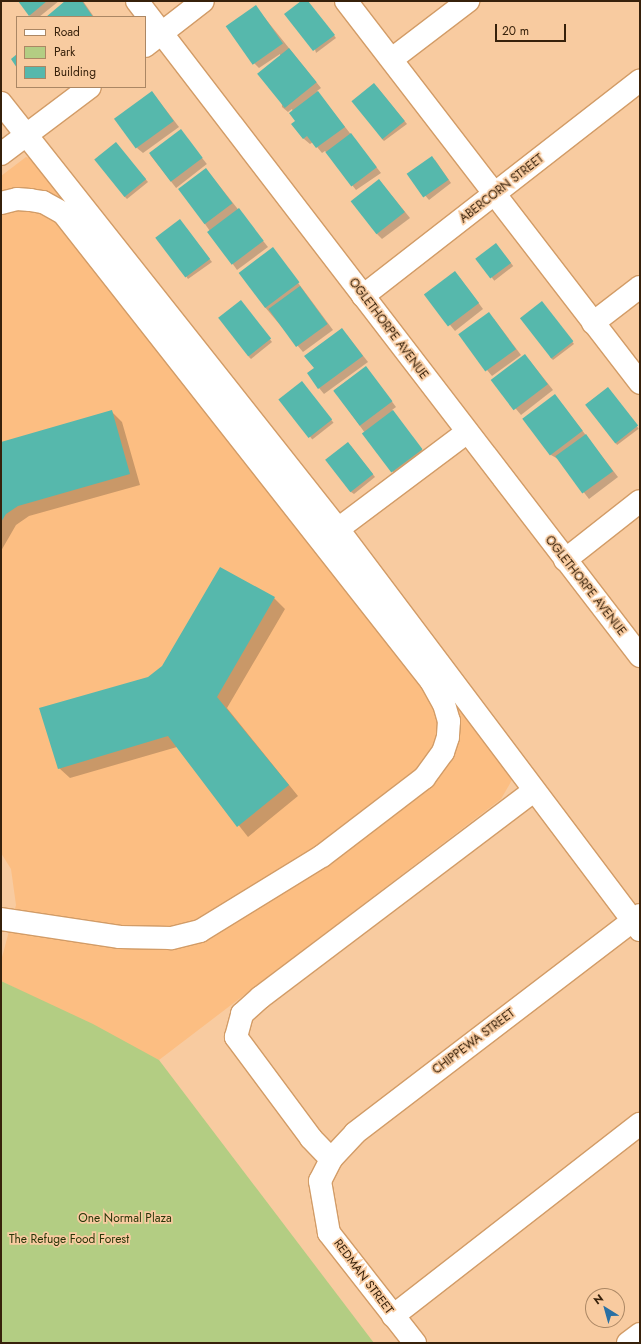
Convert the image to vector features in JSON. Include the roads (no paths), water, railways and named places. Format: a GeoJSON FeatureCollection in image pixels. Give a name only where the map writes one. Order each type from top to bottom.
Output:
{"type":"FeatureCollection","features":[{"type":"Feature","properties":{"kind":"street","name":"OGLETHORPE AVENUE"},"geometry":{"type":"LineString","coordinates":[[137,1],[143,16]]}},
{"type":"Feature","properties":{"kind":"street"},"geometry":{"type":"LineString","coordinates":[[153,39],[203,1]]}},
{"type":"Feature","properties":{"kind":"street"},"geometry":{"type":"LineString","coordinates":[[346,1],[640,383]]}},
{"type":"Feature","properties":{"kind":"street"},"geometry":{"type":"LineString","coordinates":[[392,59],[468,1]]}},
{"type":"Feature","properties":{"kind":"street","name":"OGLETHORPE AVENUE"},"geometry":{"type":"LineString","coordinates":[[146,22],[153,39],[363,296],[640,656]]}},
{"type":"Feature","properties":{"kind":"street","name":"ABERCORN STREET"},"geometry":{"type":"LineString","coordinates":[[363,296],[495,195],[640,80]]}},
{"type":"Feature","properties":{"kind":"street"},"geometry":{"type":"LineString","coordinates":[[1,154],[89,88]]}},
{"type":"Feature","properties":{"kind":"street"},"geometry":{"type":"LineString","coordinates":[[1,103],[338,529],[533,791],[637,922]]}},
{"type":"Feature","properties":{"kind":"street"},"geometry":{"type":"LineString","coordinates":[[1,203],[17,199],[43,202],[63,213],[431,681],[444,704],[449,721],[448,737],[443,752],[424,778],[322,856],[200,931],[170,938],[120,937],[1,919]]}},
{"type":"Feature","properties":{"kind":"street"},"geometry":{"type":"LineString","coordinates":[[593,323],[640,287]]}},
{"type":"Feature","properties":{"kind":"street"},"geometry":{"type":"LineString","coordinates":[[338,529],[467,432]]}},
{"type":"Feature","properties":{"kind":"street"},"geometry":{"type":"LineString","coordinates":[[565,560],[640,501]]}},
{"type":"Feature","properties":{"kind":"street"},"geometry":{"type":"LineString","coordinates":[[331,1159],[311,1138],[236,1037],[242,1014],[261,997],[533,791]]}},
{"type":"Feature","properties":{"kind":"street","name":"CHIPPEWA STREET"},"geometry":{"type":"LineString","coordinates":[[320,1181],[331,1159],[355,1133],[637,922]]}},
{"type":"Feature","properties":{"kind":"street"},"geometry":{"type":"LineString","coordinates":[[393,1316],[640,1124]]}},
{"type":"Feature","properties":{"kind":"street","name":"REDMAN STREET"},"geometry":{"type":"LineString","coordinates":[[320,1181],[330,1233],[415,1343]]}},
{"type":"Feature","properties":{"kind":"street"},"geometry":{"type":"LineString","coordinates":[[628,1343],[640,1334]]}},
{"type":"Feature","properties":{"kind":"park label","name":"One Normal Plaza"},"geometry":{"type":"Point","coordinates":[125,1219]}},
{"type":"Feature","properties":{"kind":"park label","name":"The Refuge Food Forest"},"geometry":{"type":"Point","coordinates":[69,1240]}}]}
